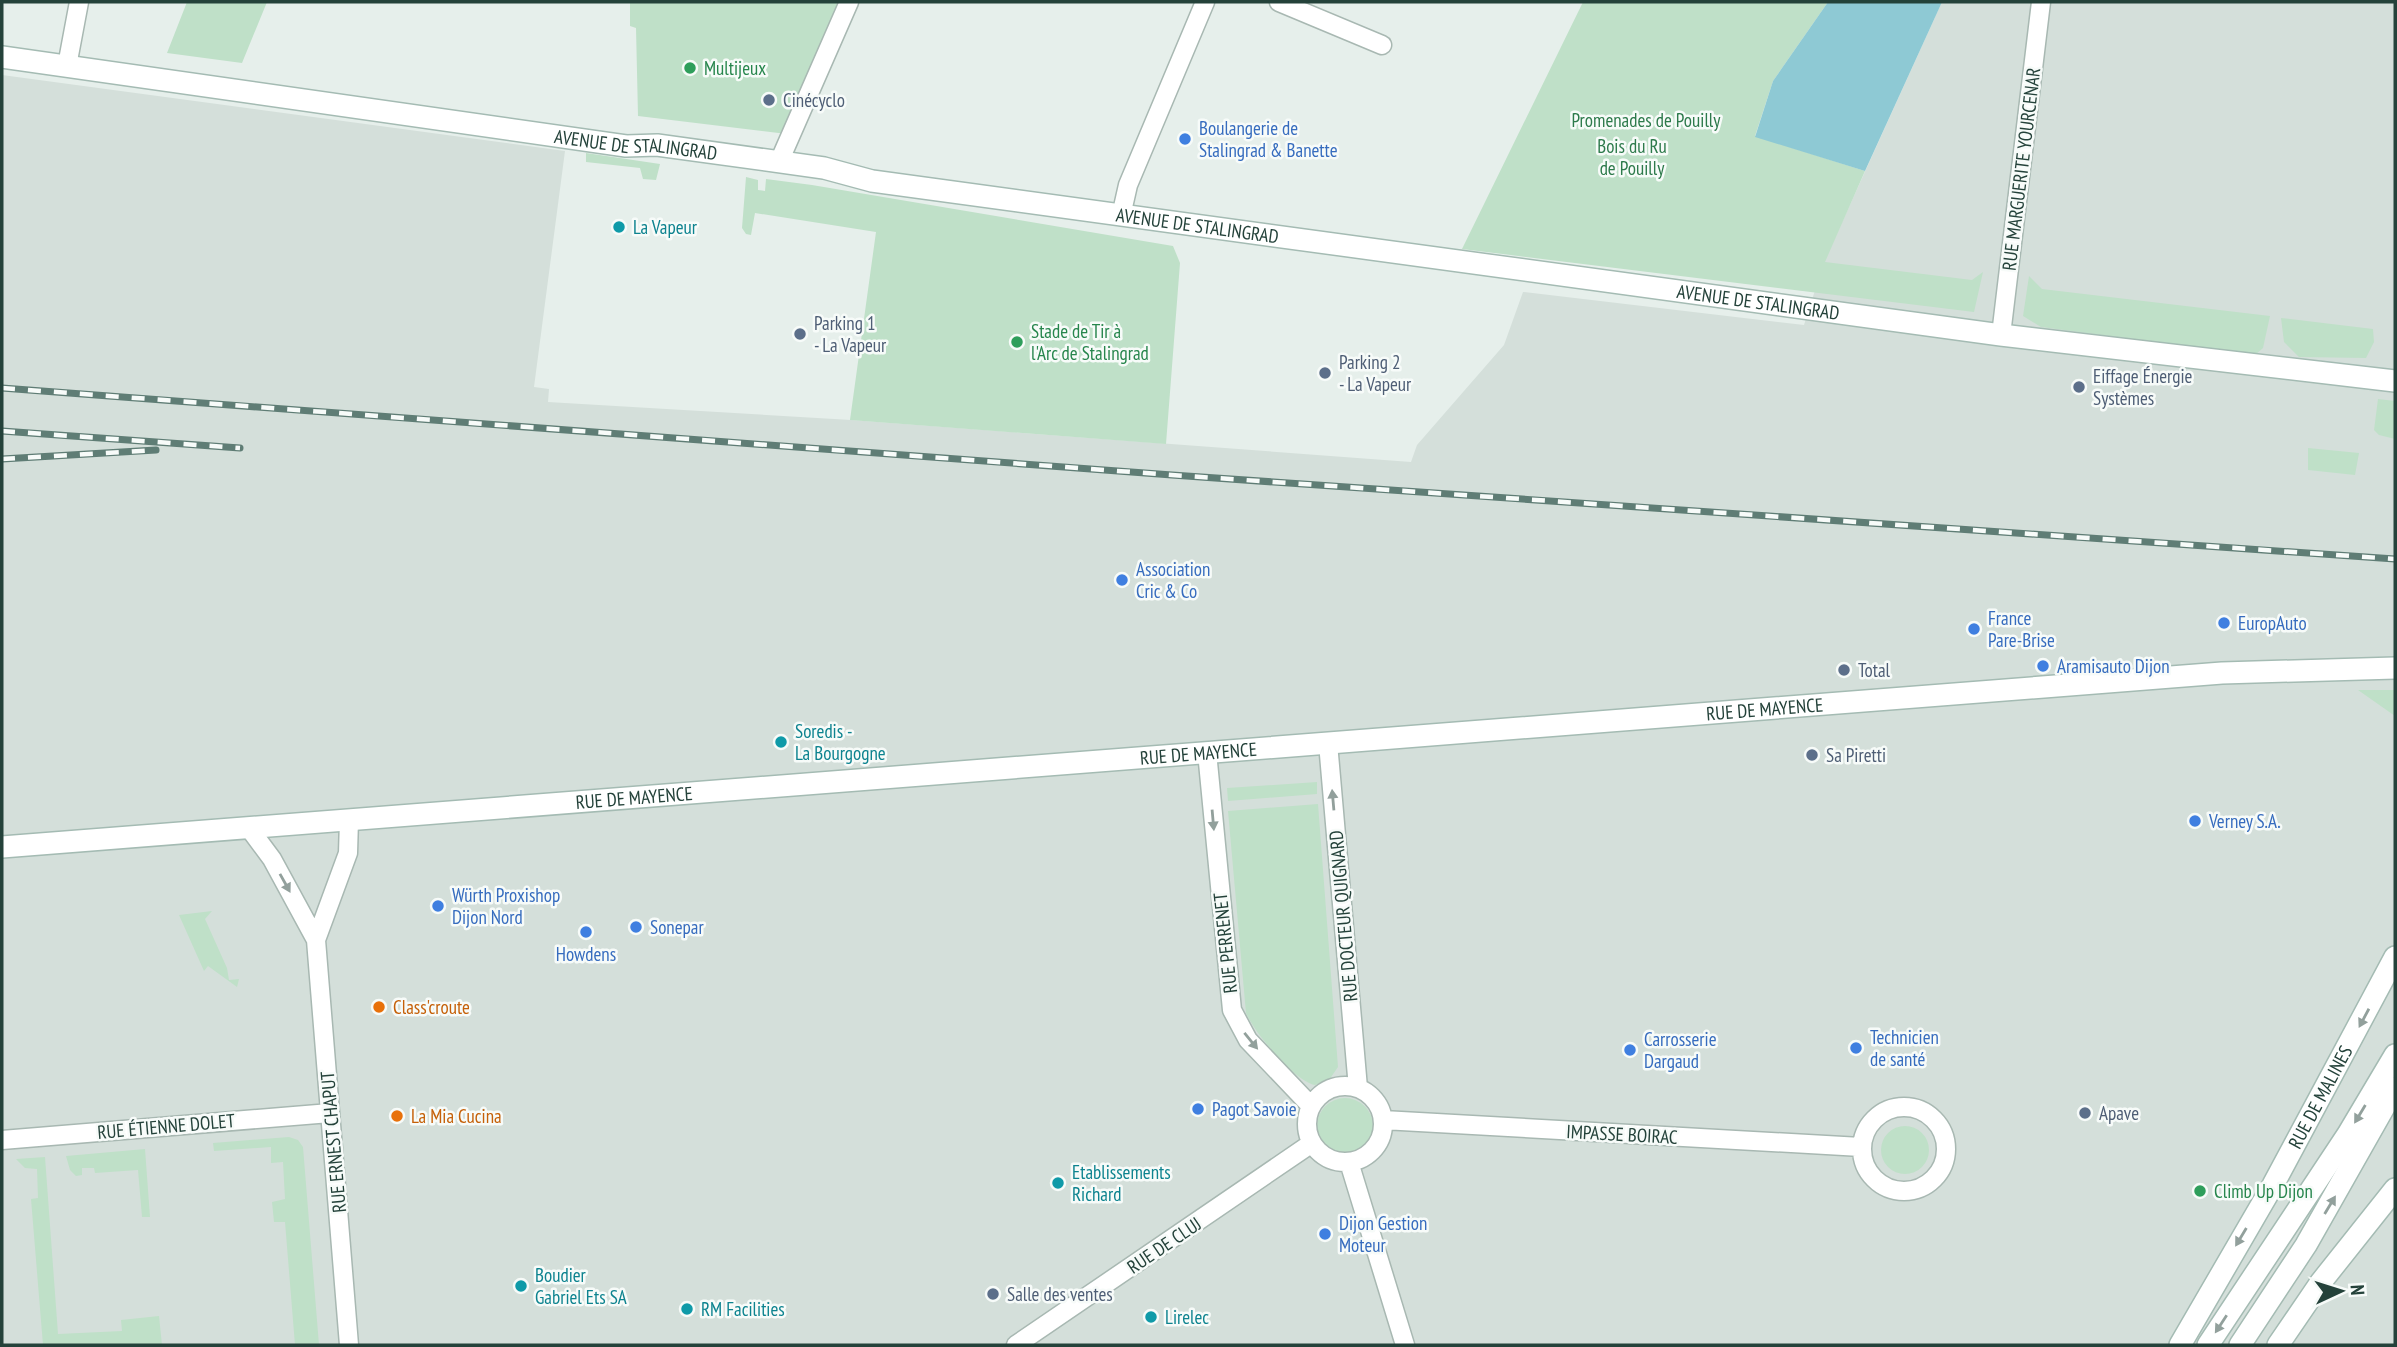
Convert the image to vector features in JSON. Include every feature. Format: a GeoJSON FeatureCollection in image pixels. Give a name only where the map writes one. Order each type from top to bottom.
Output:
{"type":"FeatureCollection","features":[{"type":"Feature","properties":{"kind":"street"},"geometry":{"type":"LineString","coordinates":[[66,66],[79,2]]}},
{"type":"Feature","properties":{"kind":"street"},"geometry":{"type":"LineString","coordinates":[[779,162],[849,2]]}},
{"type":"Feature","properties":{"kind":"street"},"geometry":{"type":"LineString","coordinates":[[1121,216],[1128,185],[1205,2]]}},
{"type":"Feature","properties":{"kind":"street"},"geometry":{"type":"LineString","coordinates":[[1279,2],[1382,45]]}},
{"type":"Feature","properties":{"kind":"street","name":"RUE MARGUERITE YOURCENAR"},"geometry":{"type":"LineString","coordinates":[[2001,335],[2041,2]]}},
{"type":"Feature","properties":{"kind":"street","name":"AVENUE DE STALINGRAD"},"geometry":{"type":"LineString","coordinates":[[2,57],[626,146],[657,145],[824,168],[872,181],[1121,216],[2001,335],[2270,369],[2395,381]]}},
{"type":"Feature","properties":{"kind":"street","name":"RUE DE MAYENCE"},"geometry":{"type":"LineString","coordinates":[[2,847],[2222,673],[2395,668]]}},
{"type":"Feature","properties":{"kind":"street","name":"RUE DOCTEUR QUIGNARD"},"geometry":{"type":"LineString","coordinates":[[1328,743],[1358,1088]]}},
{"type":"Feature","properties":{"kind":"street","name":"RUE PERRENET"},"geometry":{"type":"LineString","coordinates":[[1207,752],[1232,1010],[1248,1040],[1311,1106]]}},
{"type":"Feature","properties":{"kind":"street","name":"RUE ERNEST CHAPUT"},"geometry":{"type":"LineString","coordinates":[[316,940],[348,853],[349,820]]}},
{"type":"Feature","properties":{"kind":"street","name":"RUE ERNEST CHAPUT"},"geometry":{"type":"LineString","coordinates":[[249,828],[272,859],[316,940],[349,1345]]}},
{"type":"Feature","properties":{"kind":"street","name":"RUE DE MALINES"},"geometry":{"type":"LineString","coordinates":[[2180,1345],[2273,1185],[2395,957]]}},
{"type":"Feature","properties":{"kind":"street","name":"RUE DE MALINES"},"geometry":{"type":"LineString","coordinates":[[2208,1345],[2348,1134],[2395,1055]]}},
{"type":"Feature","properties":{"kind":"street"},"geometry":{"type":"LineString","coordinates":[[1347,1086],[1358,1088],[1375,1101],[1383,1121],[1382,1132],[1370,1153],[1349,1162],[1325,1157],[1312,1143],[1306,1127],[1311,1106],[1326,1090],[1347,1086]]}},
{"type":"Feature","properties":{"kind":"street"},"geometry":{"type":"LineString","coordinates":[[2240,1345],[2306,1245],[2395,1088]]}},
{"type":"Feature","properties":{"kind":"street"},"geometry":{"type":"LineString","coordinates":[[1898,1107],[1913,1108],[1926,1114],[1937,1124],[1944,1136],[1945,1151],[1943,1164],[1927,1184],[1902,1191],[1889,1189],[1869,1173],[1861,1147],[1872,1121],[1884,1112],[1898,1107]]}},
{"type":"Feature","properties":{"kind":"street","name":"RUE ÉTIENNE DOLET"},"geometry":{"type":"LineString","coordinates":[[2,1140],[330,1113]]}},
{"type":"Feature","properties":{"kind":"street","name":"IMPASSE BOIRAC"},"geometry":{"type":"LineString","coordinates":[[1383,1121],[1861,1147]]}},
{"type":"Feature","properties":{"kind":"street","name":"RUE DE CLUJ"},"geometry":{"type":"LineString","coordinates":[[1016,1345],[1312,1143]]}},
{"type":"Feature","properties":{"kind":"street"},"geometry":{"type":"LineString","coordinates":[[1349,1162],[1405,1345]]}},
{"type":"Feature","properties":{"kind":"street"},"geometry":{"type":"LineString","coordinates":[[2278,1345],[2321,1282],[2395,1189]]}},
{"type":"Feature","properties":{"kind":"shaded area"},"geometry":{"type":"Polygon","coordinates":[[[1942,2],[2395,2],[2395,1345],[2,1345],[2,75],[565,151],[534,387],[549,389],[548,402],[851,420],[1411,462],[1417,445],[1504,345],[1523,292],[1804,325],[1824,262],[1942,2]]]}},
{"type":"Feature","properties":{"kind":"green space"},"geometry":{"type":"Polygon","coordinates":[[[187,2],[267,2],[242,63],[167,53],[187,2]]]}},
{"type":"Feature","properties":{"kind":"green space"},"geometry":{"type":"Polygon","coordinates":[[[630,2],[843,2],[787,134],[638,116],[636,28],[630,26],[630,2]]]}},
{"type":"Feature","properties":{"kind":"green space","name":"Bois du Ru de Pouilly"},"geometry":{"type":"Polygon","coordinates":[[[1583,2],[1828,2],[1773,81],[1755,136],[1865,171],[1825,262],[1972,280],[1983,272],[1974,312],[1462,249],[1583,2]]]}},
{"type":"Feature","properties":{"kind":"green space"},"geometry":{"type":"Polygon","coordinates":[[[586,153],[660,164],[656,180],[643,179],[640,168],[586,162],[586,153]]]}},
{"type":"Feature","properties":{"kind":"green space","name":"Stade de Tir à l'Arc de Stalingrad"},"geometry":{"type":"Polygon","coordinates":[[[746,177],[758,180],[758,190],[765,191],[766,179],[812,185],[1173,246],[1180,263],[1166,444],[850,420],[876,232],[755,213],[751,235],[746,234],[742,228],[746,177]]]}},
{"type":"Feature","properties":{"kind":"green space"},"geometry":{"type":"Polygon","coordinates":[[[2029,276],[2042,289],[2270,316],[2263,348],[2255,355],[2041,327],[2023,316],[2029,276]]]}},
{"type":"Feature","properties":{"kind":"green space"},"geometry":{"type":"Polygon","coordinates":[[[2281,318],[2373,329],[2374,342],[2366,358],[2299,357],[2284,342],[2281,318]]]}},
{"type":"Feature","properties":{"kind":"green space"},"geometry":{"type":"Polygon","coordinates":[[[2378,399],[2395,401],[2395,439],[2379,435],[2374,430],[2378,399]]]}},
{"type":"Feature","properties":{"kind":"green space"},"geometry":{"type":"Polygon","coordinates":[[[2308,448],[2359,453],[2355,475],[2308,470],[2308,448]]]}},
{"type":"Feature","properties":{"kind":"green space"},"geometry":{"type":"Polygon","coordinates":[[[2358,690],[2395,690],[2395,716],[2358,690]]]}},
{"type":"Feature","properties":{"kind":"green space"},"geometry":{"type":"Polygon","coordinates":[[[1317,782],[1317,794],[1228,801],[1227,788],[1317,782]]]}},
{"type":"Feature","properties":{"kind":"green space"},"geometry":{"type":"Polygon","coordinates":[[[1318,804],[1338,1067],[1329,1080],[1315,1085],[1296,1075],[1276,1055],[1246,1013],[1228,811],[1318,804]]]}},
{"type":"Feature","properties":{"kind":"green space"},"geometry":{"type":"Polygon","coordinates":[[[212,911],[205,919],[227,968],[229,980],[239,979],[237,987],[208,966],[204,971],[179,915],[212,911]]]}},
{"type":"Feature","properties":{"kind":"green space"},"geometry":{"type":"Polygon","coordinates":[[[1340,1098],[1350,1098],[1365,1106],[1371,1115],[1371,1137],[1365,1146],[1350,1154],[1340,1154],[1322,1142],[1317,1131],[1317,1121],[1329,1103],[1340,1098]]]}},
{"type":"Feature","properties":{"kind":"green space"},"geometry":{"type":"Polygon","coordinates":[[[1905,1126],[1922,1133],[1929,1150],[1922,1167],[1905,1174],[1888,1167],[1881,1150],[1888,1133],[1905,1126]]]}},
{"type":"Feature","properties":{"kind":"green space"},"geometry":{"type":"Polygon","coordinates":[[[289,1137],[298,1140],[303,1147],[319,1345],[295,1345],[285,1222],[274,1222],[272,1202],[285,1199],[283,1162],[271,1163],[271,1147],[214,1151],[213,1143],[289,1137]]]}},
{"type":"Feature","properties":{"kind":"green space"},"geometry":{"type":"Polygon","coordinates":[[[145,1149],[150,1217],[142,1217],[138,1170],[95,1173],[94,1168],[82,1168],[82,1175],[76,1176],[70,1170],[66,1156],[145,1149]]]}},
{"type":"Feature","properties":{"kind":"green space"},"geometry":{"type":"Polygon","coordinates":[[[45,1157],[58,1334],[122,1331],[121,1320],[159,1316],[162,1345],[43,1345],[31,1199],[38,1198],[37,1169],[25,1168],[16,1159],[45,1157]]]}},
{"type":"Feature","properties":{"kind":"water"},"geometry":{"type":"Polygon","coordinates":[[[1828,2],[1942,2],[1865,171],[1755,137],[1773,81],[1828,2]]]}},
{"type":"Feature","properties":{"kind":"railway"},"geometry":{"type":"LineString","coordinates":[[2,388],[1172,475],[2395,559]]}},
{"type":"Feature","properties":{"kind":"railway"},"geometry":{"type":"LineString","coordinates":[[2,431],[240,448]]}},
{"type":"Feature","properties":{"kind":"railway"},"geometry":{"type":"LineString","coordinates":[[2,459],[156,450]]}},
{"type":"Feature","properties":{"kind":"place","name":"Multijeux"},"geometry":{"type":"Point","coordinates":[690,68]}},
{"type":"Feature","properties":{"kind":"place","name":"Cinécyclo"},"geometry":{"type":"Point","coordinates":[769,100]}},
{"type":"Feature","properties":{"kind":"place","name":"Boulangerie de Stalingrad & Banette"},"geometry":{"type":"Point","coordinates":[1185,139]}},
{"type":"Feature","properties":{"kind":"place","name":"La Vapeur"},"geometry":{"type":"Point","coordinates":[619,227]}},
{"type":"Feature","properties":{"kind":"place","name":"Parking 1 - La Vapeur"},"geometry":{"type":"Point","coordinates":[800,334]}},
{"type":"Feature","properties":{"kind":"place","name":"Stade de Tir à l'Arc de Stalingrad"},"geometry":{"type":"Point","coordinates":[1017,342]}},
{"type":"Feature","properties":{"kind":"place","name":"Parking 2 - La Vapeur"},"geometry":{"type":"Point","coordinates":[1325,373]}},
{"type":"Feature","properties":{"kind":"place","name":"Eiffage Énergie Systèmes"},"geometry":{"type":"Point","coordinates":[2079,387]}},
{"type":"Feature","properties":{"kind":"place","name":"Association Cric & Co"},"geometry":{"type":"Point","coordinates":[1122,580]}},
{"type":"Feature","properties":{"kind":"place","name":"EuropAuto"},"geometry":{"type":"Point","coordinates":[2224,623]}},
{"type":"Feature","properties":{"kind":"place","name":"France Pare-Brise"},"geometry":{"type":"Point","coordinates":[1974,629]}},
{"type":"Feature","properties":{"kind":"place","name":"Aramisauto Dijon"},"geometry":{"type":"Point","coordinates":[2043,666]}},
{"type":"Feature","properties":{"kind":"place","name":"Total"},"geometry":{"type":"Point","coordinates":[1844,670]}},
{"type":"Feature","properties":{"kind":"place","name":"Soredis - La Bourgogne"},"geometry":{"type":"Point","coordinates":[781,742]}},
{"type":"Feature","properties":{"kind":"place","name":"Sa Piretti"},"geometry":{"type":"Point","coordinates":[1812,755]}},
{"type":"Feature","properties":{"kind":"place","name":"Verney S.A."},"geometry":{"type":"Point","coordinates":[2195,821]}},
{"type":"Feature","properties":{"kind":"place","name":"Würth Proxishop Dijon Nord"},"geometry":{"type":"Point","coordinates":[438,906]}},
{"type":"Feature","properties":{"kind":"place","name":"Sonepar"},"geometry":{"type":"Point","coordinates":[636,927]}},
{"type":"Feature","properties":{"kind":"place","name":"Howdens"},"geometry":{"type":"Point","coordinates":[586,932]}},
{"type":"Feature","properties":{"kind":"place","name":"Class'croute"},"geometry":{"type":"Point","coordinates":[379,1007]}},
{"type":"Feature","properties":{"kind":"place","name":"Technicien de santé"},"geometry":{"type":"Point","coordinates":[1856,1048]}},
{"type":"Feature","properties":{"kind":"place","name":"Carrosserie Dargaud"},"geometry":{"type":"Point","coordinates":[1630,1050]}},
{"type":"Feature","properties":{"kind":"place","name":"Pagot Savoie"},"geometry":{"type":"Point","coordinates":[1198,1109]}},
{"type":"Feature","properties":{"kind":"place","name":"Apave"},"geometry":{"type":"Point","coordinates":[2085,1113]}},
{"type":"Feature","properties":{"kind":"place","name":"La Mia Cucina"},"geometry":{"type":"Point","coordinates":[397,1116]}},
{"type":"Feature","properties":{"kind":"place","name":"Etablissements Richard"},"geometry":{"type":"Point","coordinates":[1058,1183]}},
{"type":"Feature","properties":{"kind":"place","name":"Climb Up Dijon"},"geometry":{"type":"Point","coordinates":[2200,1191]}},
{"type":"Feature","properties":{"kind":"place","name":"Dijon Gestion Moteur"},"geometry":{"type":"Point","coordinates":[1325,1234]}},
{"type":"Feature","properties":{"kind":"place","name":"Boudier Gabriel Ets SA"},"geometry":{"type":"Point","coordinates":[521,1286]}},
{"type":"Feature","properties":{"kind":"place","name":"Salle des ventes"},"geometry":{"type":"Point","coordinates":[993,1294]}},
{"type":"Feature","properties":{"kind":"place","name":"RM Facilities"},"geometry":{"type":"Point","coordinates":[687,1309]}},
{"type":"Feature","properties":{"kind":"place","name":"Lirelec"},"geometry":{"type":"Point","coordinates":[1151,1317]}},
{"type":"Feature","properties":{"kind":"park label","name":"Promenades de Pouilly"},"geometry":{"type":"Point","coordinates":[1646,120]}}]}
